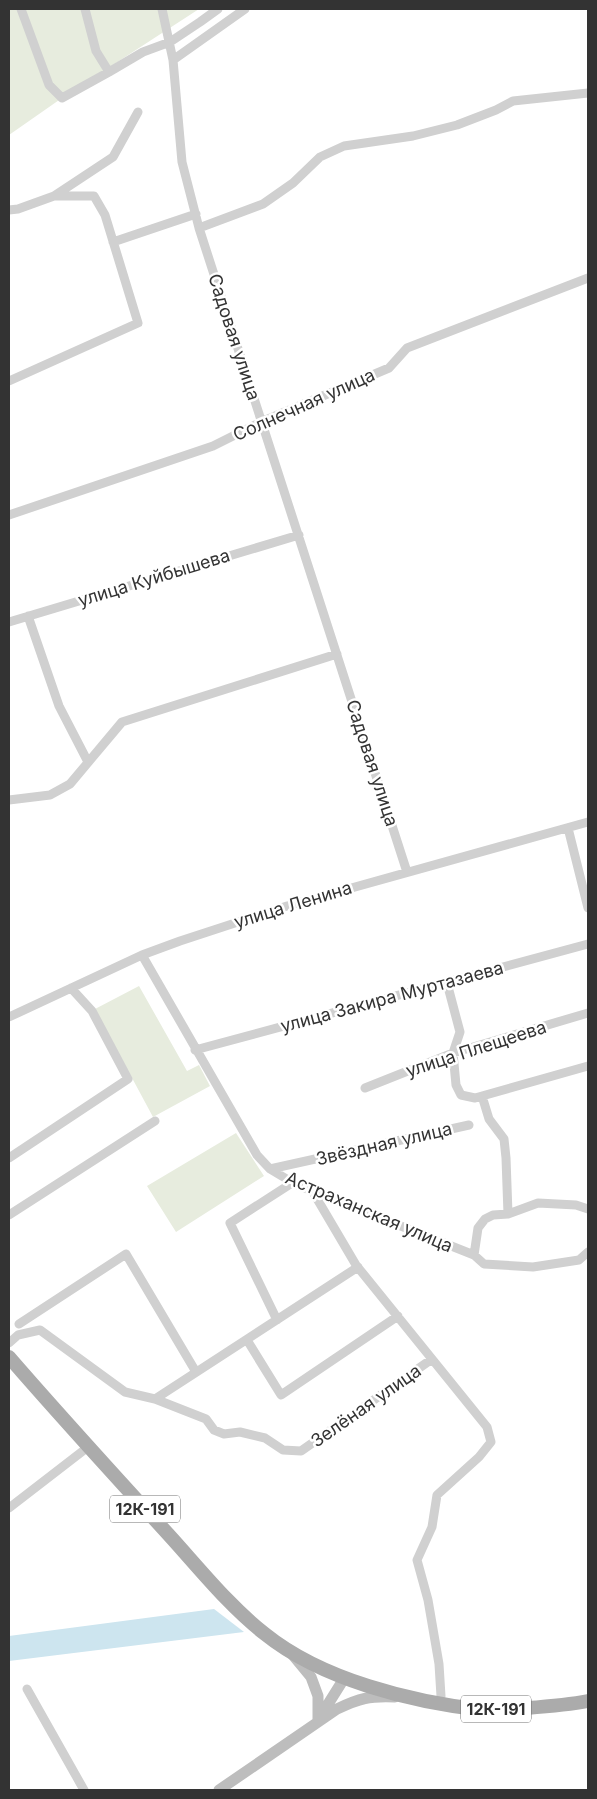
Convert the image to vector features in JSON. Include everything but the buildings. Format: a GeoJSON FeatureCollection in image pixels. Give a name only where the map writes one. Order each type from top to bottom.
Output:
{"type":"FeatureCollection","features":[{"type":"Feature","properties":{"kind":"main road","name":"12К-191"},"geometry":{"type":"LineString","coordinates":[[9,1357],[223,1595],[264,1634],[289,1651],[313,1665],[404,1697],[485,1710],[562,1706],[588,1701]]}},
{"type":"Feature","properties":{"kind":"main road"},"geometry":{"type":"LineString","coordinates":[[289,1651],[311,1677],[318,1696],[318,1721]]}},
{"type":"Feature","properties":{"kind":"main road"},"geometry":{"type":"LineString","coordinates":[[318,1721],[345,1677]]}},
{"type":"Feature","properties":{"kind":"main road"},"geometry":{"type":"LineString","coordinates":[[225,1789],[337,1709],[356,1700],[375,1696],[404,1697]]}},
{"type":"Feature","properties":{"kind":"street"},"geometry":{"type":"LineString","coordinates":[[21,9],[49,85],[62,98],[143,52],[170,42],[218,9]]}},
{"type":"Feature","properties":{"kind":"street"},"geometry":{"type":"LineString","coordinates":[[85,9],[96,51],[109,72]]}},
{"type":"Feature","properties":{"kind":"street","name":"Садовая улица"},"geometry":{"type":"LineString","coordinates":[[162,9],[173,60],[182,162],[196,214],[261,422],[407,872]]}},
{"type":"Feature","properties":{"kind":"street"},"geometry":{"type":"LineString","coordinates":[[173,60],[245,9]]}},
{"type":"Feature","properties":{"kind":"street"},"geometry":{"type":"LineString","coordinates":[[200,228],[263,204],[293,183],[320,157],[344,146],[413,136],[457,125],[496,110],[513,101],[588,93]]}},
{"type":"Feature","properties":{"kind":"street"},"geometry":{"type":"LineString","coordinates":[[9,210],[18,209],[54,196],[113,157],[138,112]]}},
{"type":"Feature","properties":{"kind":"street"},"geometry":{"type":"LineString","coordinates":[[9,381],[138,323],[105,215],[94,196],[54,196]]}},
{"type":"Feature","properties":{"kind":"street"},"geometry":{"type":"LineString","coordinates":[[113,242],[196,214]]}},
{"type":"Feature","properties":{"kind":"street","name":"Солнечная улица"},"geometry":{"type":"LineString","coordinates":[[9,515],[213,446],[261,422],[389,368],[407,348],[588,278]]}},
{"type":"Feature","properties":{"kind":"street","name":"улица Куйбышева"},"geometry":{"type":"LineString","coordinates":[[9,622],[299,535]]}},
{"type":"Feature","properties":{"kind":"street"},"geometry":{"type":"LineString","coordinates":[[28,616],[59,706],[88,762]]}},
{"type":"Feature","properties":{"kind":"street"},"geometry":{"type":"LineString","coordinates":[[9,800],[50,795],[70,784],[122,722],[337,654]]}},
{"type":"Feature","properties":{"kind":"street","name":"улица Ленина"},"geometry":{"type":"LineString","coordinates":[[9,1017],[142,955],[180,940],[287,906],[588,822]]}},
{"type":"Feature","properties":{"kind":"street"},"geometry":{"type":"LineString","coordinates":[[568,828],[588,908]]}},
{"type":"Feature","properties":{"kind":"street","name":"улица Закира Муртазаева"},"geometry":{"type":"LineString","coordinates":[[195,1050],[588,944]]}},
{"type":"Feature","properties":{"kind":"street","name":"Астраханская улица"},"geometry":{"type":"LineString","coordinates":[[142,955],[257,1156],[270,1169],[292,1183],[313,1192],[474,1255],[484,1264],[533,1267],[579,1260],[588,1252]]}},
{"type":"Feature","properties":{"kind":"street"},"geometry":{"type":"LineString","coordinates":[[447,983],[460,1032],[452,1054]]}},
{"type":"Feature","properties":{"kind":"street"},"geometry":{"type":"LineString","coordinates":[[9,1158],[128,1079],[92,1011],[71,988]]}},
{"type":"Feature","properties":{"kind":"street","name":"улица Плещеева"},"geometry":{"type":"LineString","coordinates":[[365,1088],[452,1054],[588,1013]]}},
{"type":"Feature","properties":{"kind":"street","name":"Звёздная улица"},"geometry":{"type":"LineString","coordinates":[[452,1054],[456,1085],[461,1095],[475,1098],[588,1066]]}},
{"type":"Feature","properties":{"kind":"street"},"geometry":{"type":"LineString","coordinates":[[482,1096],[489,1118],[504,1139],[508,1214]]}},
{"type":"Feature","properties":{"kind":"street"},"geometry":{"type":"LineString","coordinates":[[9,1215],[155,1121]]}},
{"type":"Feature","properties":{"kind":"street","name":"Звёздная улица"},"geometry":{"type":"LineString","coordinates":[[270,1169],[470,1125]]}},
{"type":"Feature","properties":{"kind":"street"},"geometry":{"type":"LineString","coordinates":[[277,1320],[230,1223],[292,1183]]}},
{"type":"Feature","properties":{"kind":"street"},"geometry":{"type":"LineString","coordinates":[[313,1192],[358,1267],[487,1427],[491,1442],[479,1457],[437,1495],[432,1527],[417,1560],[428,1600],[439,1664],[440,1702]]}},
{"type":"Feature","properties":{"kind":"street"},"geometry":{"type":"LineString","coordinates":[[474,1255],[478,1228],[485,1219],[493,1215],[508,1214],[538,1203],[576,1205],[588,1209]]}},
{"type":"Feature","properties":{"kind":"street"},"geometry":{"type":"LineString","coordinates":[[19,1324],[126,1254],[196,1372]]}},
{"type":"Feature","properties":{"kind":"street"},"geometry":{"type":"LineString","coordinates":[[155,1399],[358,1267]]}},
{"type":"Feature","properties":{"kind":"street"},"geometry":{"type":"LineString","coordinates":[[246,1340],[281,1396],[398,1316]]}},
{"type":"Feature","properties":{"kind":"street","name":"Зелёная улица"},"geometry":{"type":"LineString","coordinates":[[9,1343],[18,1334],[40,1330],[125,1392],[155,1399],[206,1419],[214,1430],[224,1434],[240,1432],[265,1438],[283,1450],[302,1451],[432,1359]]}},
{"type":"Feature","properties":{"kind":"street"},"geometry":{"type":"LineString","coordinates":[[9,1508],[88,1447]]}},
{"type":"Feature","properties":{"kind":"street"},"geometry":{"type":"LineString","coordinates":[[27,1689],[84,1790]]}},
{"type":"Feature","properties":{"kind":"shaded area"},"geometry":{"type":"Polygon","coordinates":[[[9,9],[199,9],[62,98],[9,135],[9,9]]]}},
{"type":"Feature","properties":{"kind":"shaded area"},"geometry":{"type":"Polygon","coordinates":[[[139,986],[187,1071],[199,1065],[210,1086],[153,1117],[95,1009],[139,986]]]}},
{"type":"Feature","properties":{"kind":"shaded area"},"geometry":{"type":"Polygon","coordinates":[[[236,1133],[264,1176],[176,1232],[147,1186],[236,1133]]]}},
{"type":"Feature","properties":{"kind":"water"},"geometry":{"type":"Polygon","coordinates":[[[214,1609],[244,1632],[9,1661],[9,1636],[214,1609]]]}}]}
